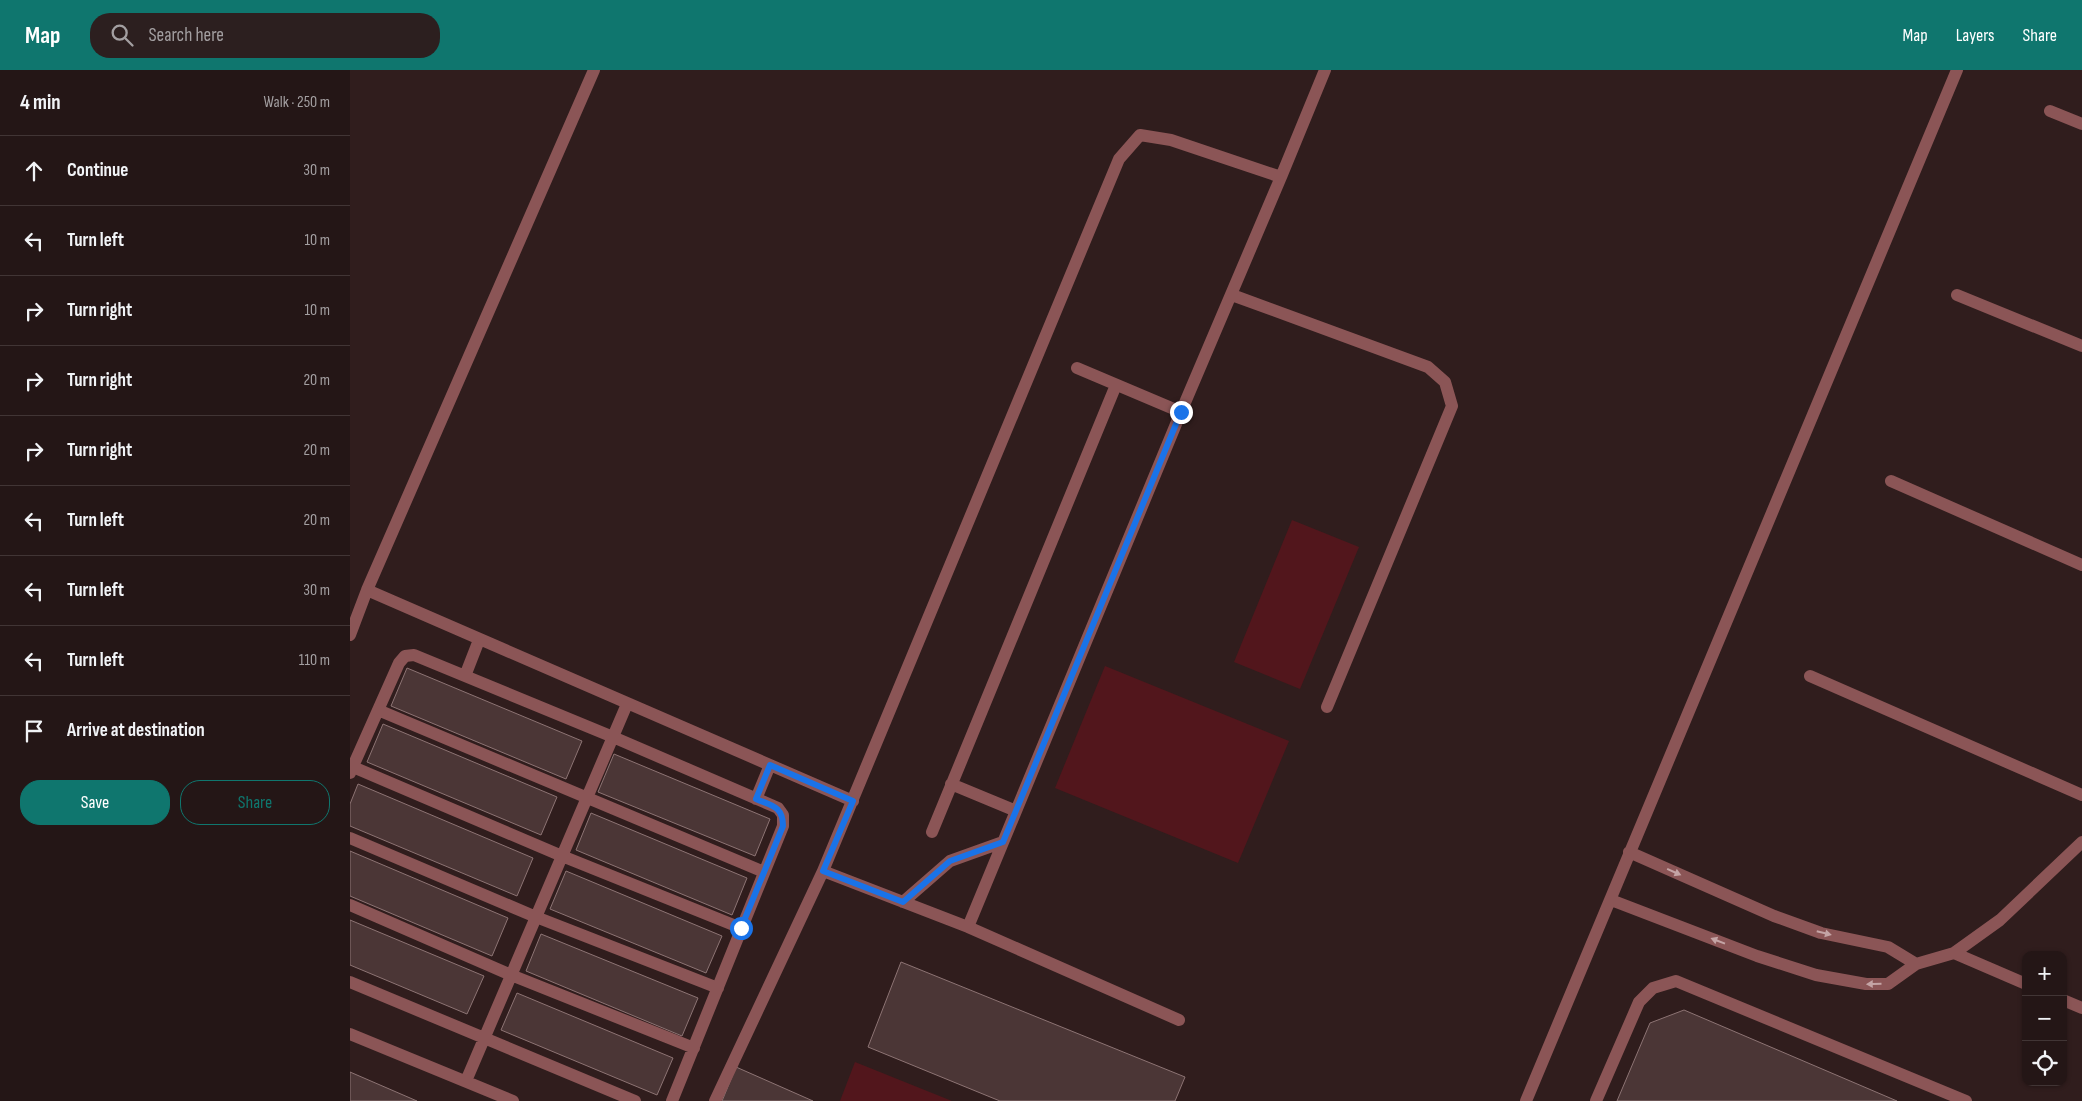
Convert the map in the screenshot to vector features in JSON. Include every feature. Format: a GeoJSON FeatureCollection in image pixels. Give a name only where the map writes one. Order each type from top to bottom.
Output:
{"type":"FeatureCollection","features":[{"type":"Feature","properties":{"kind":"street"},"geometry":{"type":"LineString","coordinates":[[350,636],[367,590],[594,70]]}},
{"type":"Feature","properties":{"kind":"street"},"geometry":{"type":"LineString","coordinates":[[968,927],[1325,70]]}},
{"type":"Feature","properties":{"kind":"street"},"geometry":{"type":"LineString","coordinates":[[1526,1101],[1957,70]]}},
{"type":"Feature","properties":{"kind":"street"},"geometry":{"type":"LineString","coordinates":[[2050,111],[2082,124]]}},
{"type":"Feature","properties":{"kind":"street"},"geometry":{"type":"LineString","coordinates":[[715,1101],[823,871],[1119,159],[1140,135],[1171,140],[1281,177]]}},
{"type":"Feature","properties":{"kind":"street"},"geometry":{"type":"LineString","coordinates":[[1957,295],[2082,346]]}},
{"type":"Feature","properties":{"kind":"street"},"geometry":{"type":"LineString","coordinates":[[1232,296],[1428,366],[1445,382],[1452,406],[1326,707]]}},
{"type":"Feature","properties":{"kind":"street"},"geometry":{"type":"LineString","coordinates":[[1077,368],[1181,412]]}},
{"type":"Feature","properties":{"kind":"street"},"geometry":{"type":"LineString","coordinates":[[932,832],[1116,385]]}},
{"type":"Feature","properties":{"kind":"street"},"geometry":{"type":"LineString","coordinates":[[1891,481],[2082,565]]}},
{"type":"Feature","properties":{"kind":"street"},"geometry":{"type":"LineString","coordinates":[[367,590],[853,801]]}},
{"type":"Feature","properties":{"kind":"street"},"geometry":{"type":"LineString","coordinates":[[465,676],[479,640]]}},
{"type":"Feature","properties":{"kind":"street"},"geometry":{"type":"LineString","coordinates":[[672,1101],[783,826],[783,815],[778,808],[613,737],[414,655],[405,656],[399,663],[351,770],[741,928]]}},
{"type":"Feature","properties":{"kind":"street"},"geometry":{"type":"LineString","coordinates":[[1810,676],[2082,795]]}},
{"type":"Feature","properties":{"kind":"street"},"geometry":{"type":"LineString","coordinates":[[466,1081],[627,704]]}},
{"type":"Feature","properties":{"kind":"street"},"geometry":{"type":"LineString","coordinates":[[378,710],[586,799],[764,872]]}},
{"type":"Feature","properties":{"kind":"street"},"geometry":{"type":"LineString","coordinates":[[756,799],[770,765]]}},
{"type":"Feature","properties":{"kind":"street"},"geometry":{"type":"LineString","coordinates":[[951,784],[1016,811]]}},
{"type":"Feature","properties":{"kind":"street"},"geometry":{"type":"LineString","coordinates":[[350,838],[536,917],[718,988]]}},
{"type":"Feature","properties":{"kind":"street"},"geometry":{"type":"LineString","coordinates":[[903,902],[950,861],[1003,842]]}},
{"type":"Feature","properties":{"kind":"street"},"geometry":{"type":"LineString","coordinates":[[1611,900],[1758,956],[1816,975],[1866,984],[1888,984],[1916,964],[1954,953],[2000,920],[2082,842]]}},
{"type":"Feature","properties":{"kind":"street"},"geometry":{"type":"LineString","coordinates":[[1629,852],[1774,916],[1821,933],[1888,947],[1916,964]]}},
{"type":"Feature","properties":{"kind":"street"},"geometry":{"type":"LineString","coordinates":[[823,871],[968,927],[1179,1020]]}},
{"type":"Feature","properties":{"kind":"street"},"geometry":{"type":"LineString","coordinates":[[350,905],[511,975],[694,1048]]}},
{"type":"Feature","properties":{"kind":"street"},"geometry":{"type":"LineString","coordinates":[[1954,953],[2022,982]]}},
{"type":"Feature","properties":{"kind":"street"},"geometry":{"type":"LineString","coordinates":[[1596,1101],[1639,1002],[1653,988],[1676,981],[1966,1101]]}},
{"type":"Feature","properties":{"kind":"street"},"geometry":{"type":"LineString","coordinates":[[350,982],[484,1040],[635,1101]]}},
{"type":"Feature","properties":{"kind":"street"},"geometry":{"type":"LineString","coordinates":[[2067,1002],[2082,1008]]}},
{"type":"Feature","properties":{"kind":"street"},"geometry":{"type":"LineString","coordinates":[[350,1034],[513,1101]]}},
{"type":"Feature","properties":{"kind":"shaded area"},"geometry":{"type":"Polygon","coordinates":[[[1292,520],[1359,547],[1300,689],[1234,662],[1292,520]]]}},
{"type":"Feature","properties":{"kind":"shaded area"},"geometry":{"type":"Polygon","coordinates":[[[1105,666],[1289,741],[1238,863],[1055,788],[1105,666]]]}},
{"type":"Feature","properties":{"kind":"shaded area"},"geometry":{"type":"Polygon","coordinates":[[[855,1062],[952,1101],[840,1101],[855,1062]]]}},
{"type":"Feature","properties":{"kind":"building"},"geometry":{"type":"Polygon","coordinates":[[[407,668],[582,741],[566,779],[391,706],[407,668]]]}},
{"type":"Feature","properties":{"kind":"building"},"geometry":{"type":"Polygon","coordinates":[[[383,724],[557,797],[541,835],[367,762],[383,724]]]}},
{"type":"Feature","properties":{"kind":"building"},"geometry":{"type":"Polygon","coordinates":[[[614,754],[770,819],[755,856],[598,792],[614,754]]]}},
{"type":"Feature","properties":{"kind":"building"},"geometry":{"type":"Polygon","coordinates":[[[358,784],[533,858],[517,896],[350,826],[350,804],[358,784]]]}},
{"type":"Feature","properties":{"kind":"building"},"geometry":{"type":"Polygon","coordinates":[[[591,813],[747,878],[732,915],[576,850],[591,813]]]}},
{"type":"Feature","properties":{"kind":"building"},"geometry":{"type":"Polygon","coordinates":[[[350,851],[508,918],[492,956],[350,896],[350,851]]]}},
{"type":"Feature","properties":{"kind":"building"},"geometry":{"type":"Polygon","coordinates":[[[566,871],[722,936],[706,973],[550,909],[566,871]]]}},
{"type":"Feature","properties":{"kind":"building"},"geometry":{"type":"Polygon","coordinates":[[[350,920],[484,976],[467,1014],[350,965],[350,920]]]}},
{"type":"Feature","properties":{"kind":"building"},"geometry":{"type":"Polygon","coordinates":[[[541,934],[698,998],[682,1036],[526,971],[541,934]]]}},
{"type":"Feature","properties":{"kind":"building"},"geometry":{"type":"Polygon","coordinates":[[[901,962],[1185,1077],[1175,1101],[1000,1101],[868,1047],[901,962]]]}},
{"type":"Feature","properties":{"kind":"building"},"geometry":{"type":"Polygon","coordinates":[[[517,993],[673,1058],[657,1095],[501,1030],[517,993]]]}},
{"type":"Feature","properties":{"kind":"building"},"geometry":{"type":"Polygon","coordinates":[[[1684,1010],[1897,1101],[1617,1101],[1650,1023],[1684,1010]]]}},
{"type":"Feature","properties":{"kind":"building"},"geometry":{"type":"Polygon","coordinates":[[[736,1067],[813,1101],[722,1101],[736,1067]]]}},
{"type":"Feature","properties":{"kind":"building"},"geometry":{"type":"Polygon","coordinates":[[[350,1072],[417,1101],[350,1101],[350,1072]]]}},
{"type":"Feature","properties":{"kind":"route"},"geometry":{"type":"LineString","coordinates":[[741,928],[783,826],[783,815],[778,808],[756,799],[770,765],[853,801],[823,871],[903,902],[950,861],[1003,842],[1181,412]]}}]}
